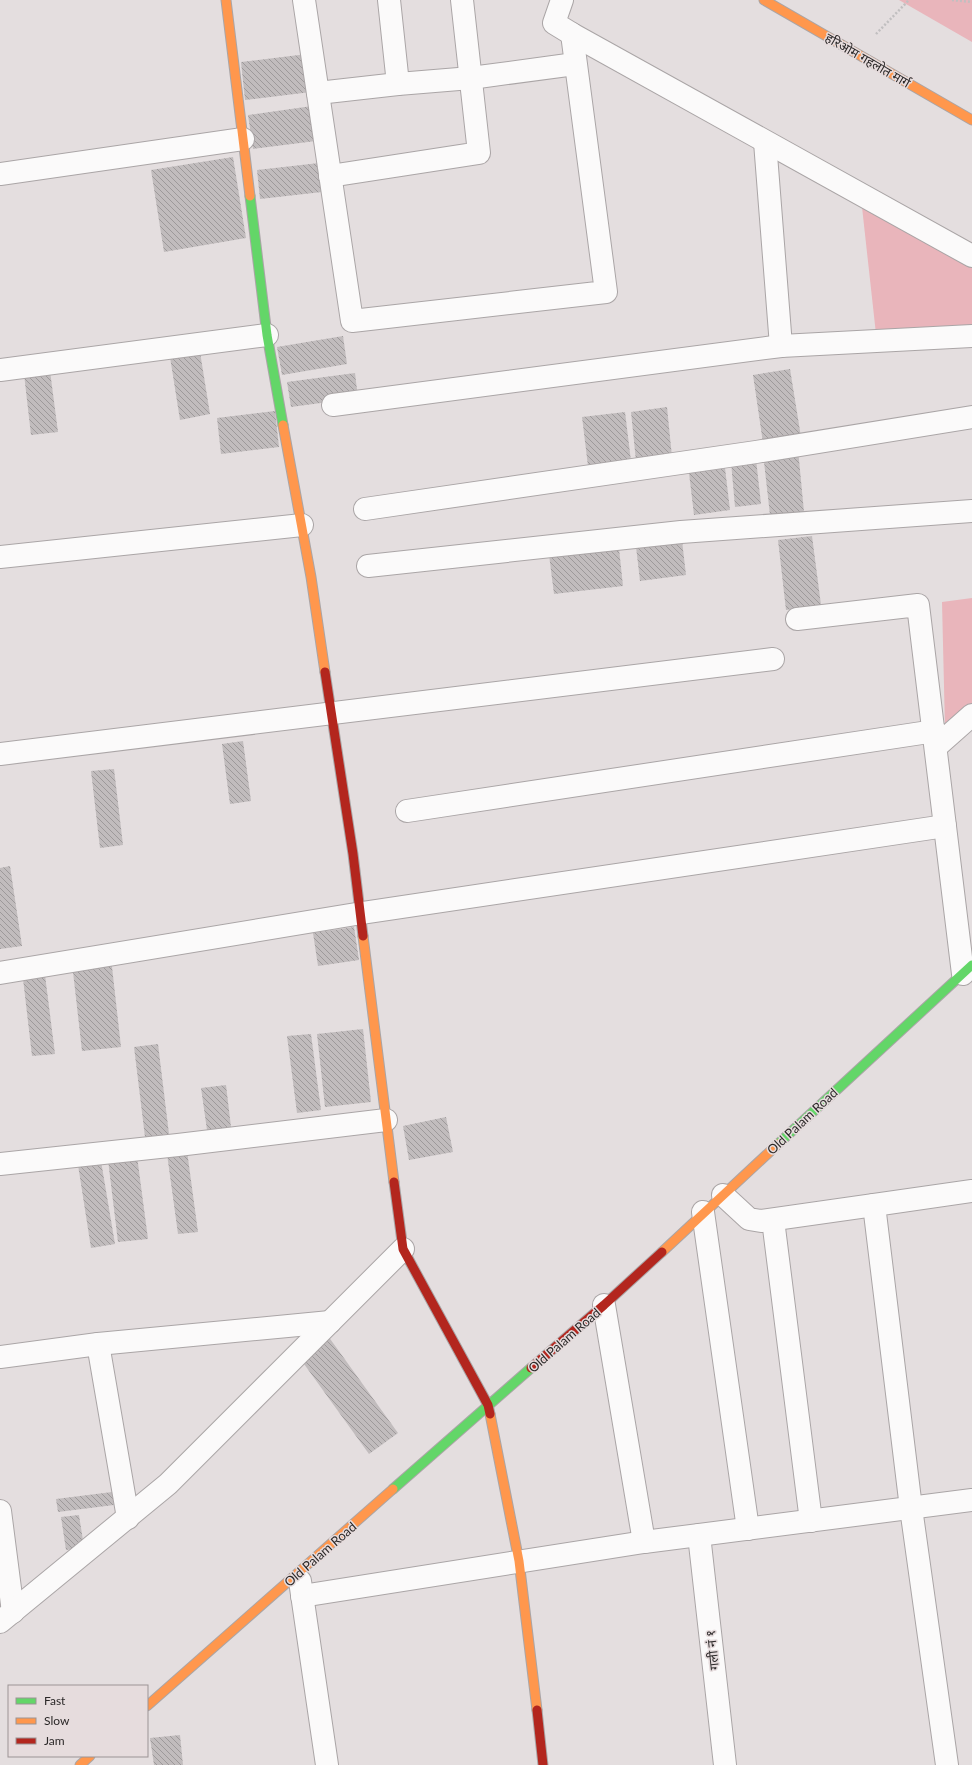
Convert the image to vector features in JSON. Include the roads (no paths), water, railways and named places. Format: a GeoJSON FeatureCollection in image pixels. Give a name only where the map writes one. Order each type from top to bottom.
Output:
{"type":"FeatureCollection","features":[{"type":"Feature","properties":{"kind":"street"},"geometry":{"type":"LineString","coordinates":[[226,0],[267,335],[302,525],[362,913],[386,1120],[403,1249],[488,1405],[519,1561],[543,1765]]}},
{"type":"Feature","properties":{"kind":"street"},"geometry":{"type":"LineString","coordinates":[[304,0],[352,321],[606,292],[572,34]]}},
{"type":"Feature","properties":{"kind":"street"},"geometry":{"type":"LineString","coordinates":[[389,0],[398,84]]}},
{"type":"Feature","properties":{"kind":"street"},"geometry":{"type":"LineString","coordinates":[[330,176],[479,153],[462,0]]}},
{"type":"Feature","properties":{"kind":"street"},"geometry":{"type":"LineString","coordinates":[[562,0],[554,23],[765,142],[972,256]]}},
{"type":"Feature","properties":{"kind":"street","name":"हरिओम गहलोत मार्ग"},"geometry":{"type":"LineString","coordinates":[[764,0],[972,120]]}},
{"type":"Feature","properties":{"kind":"street"},"geometry":{"type":"LineString","coordinates":[[318,93],[471,78],[575,64]]}},
{"type":"Feature","properties":{"kind":"street"},"geometry":{"type":"LineString","coordinates":[[0,174],[244,139]]}},
{"type":"Feature","properties":{"kind":"street"},"geometry":{"type":"LineString","coordinates":[[765,142],[781,346]]}},
{"type":"Feature","properties":{"kind":"street"},"geometry":{"type":"LineString","coordinates":[[0,370],[267,335]]}},
{"type":"Feature","properties":{"kind":"street"},"geometry":{"type":"LineString","coordinates":[[333,405],[781,346],[972,336]]}},
{"type":"Feature","properties":{"kind":"street"},"geometry":{"type":"LineString","coordinates":[[365,509],[756,452],[972,417]]}},
{"type":"Feature","properties":{"kind":"street"},"geometry":{"type":"LineString","coordinates":[[368,566],[681,532],[972,511]]}},
{"type":"Feature","properties":{"kind":"street"},"geometry":{"type":"LineString","coordinates":[[0,557],[302,525]]}},
{"type":"Feature","properties":{"kind":"street"},"geometry":{"type":"LineString","coordinates":[[796,619],[918,605],[936,739],[945,826],[967,969]]}},
{"type":"Feature","properties":{"kind":"street"},"geometry":{"type":"LineString","coordinates":[[0,754],[773,660]]}},
{"type":"Feature","properties":{"kind":"street"},"geometry":{"type":"LineString","coordinates":[[408,810],[936,739],[972,715]]}},
{"type":"Feature","properties":{"kind":"street"},"geometry":{"type":"LineString","coordinates":[[0,973],[362,913],[945,826]]}},
{"type":"Feature","properties":{"kind":"street","name":"Old Palam Road"},"geometry":{"type":"LineString","coordinates":[[148,1705],[488,1405],[604,1305],[967,969]]}},
{"type":"Feature","properties":{"kind":"street"},"geometry":{"type":"LineString","coordinates":[[0,1164],[178,1145],[386,1120]]}},
{"type":"Feature","properties":{"kind":"street"},"geometry":{"type":"LineString","coordinates":[[723,1195],[750,1219],[761,1221],[874,1205],[972,1194]]}},
{"type":"Feature","properties":{"kind":"street"},"geometry":{"type":"LineString","coordinates":[[874,1205],[911,1508],[946,1765]]}},
{"type":"Feature","properties":{"kind":"street"},"geometry":{"type":"LineString","coordinates":[[703,1212],[748,1529]]}},
{"type":"Feature","properties":{"kind":"street"},"geometry":{"type":"LineString","coordinates":[[773,1220],[811,1521]]}},
{"type":"Feature","properties":{"kind":"street"},"geometry":{"type":"LineString","coordinates":[[6,1617],[168,1484],[403,1249]]}},
{"type":"Feature","properties":{"kind":"street"},"geometry":{"type":"LineString","coordinates":[[604,1305],[644,1542]]}},
{"type":"Feature","properties":{"kind":"street"},"geometry":{"type":"LineString","coordinates":[[0,1357],[98,1344],[330,1322]]}},
{"type":"Feature","properties":{"kind":"street"},"geometry":{"type":"LineString","coordinates":[[98,1344],[128,1518]]}},
{"type":"Feature","properties":{"kind":"street"},"geometry":{"type":"LineString","coordinates":[[302,1596],[644,1542],[972,1500]]}},
{"type":"Feature","properties":{"kind":"street"},"geometry":{"type":"LineString","coordinates":[[0,1511],[6,1617]]}},
{"type":"Feature","properties":{"kind":"street","name":"गली नं १"},"geometry":{"type":"LineString","coordinates":[[699,1535],[725,1765]]}},
{"type":"Feature","properties":{"kind":"street"},"geometry":{"type":"LineString","coordinates":[[299,1572],[327,1765]]}},
{"type":"Feature","properties":{"kind":"street"},"geometry":{"type":"LineString","coordinates":[[80,1765],[89,1757]]}}]}
